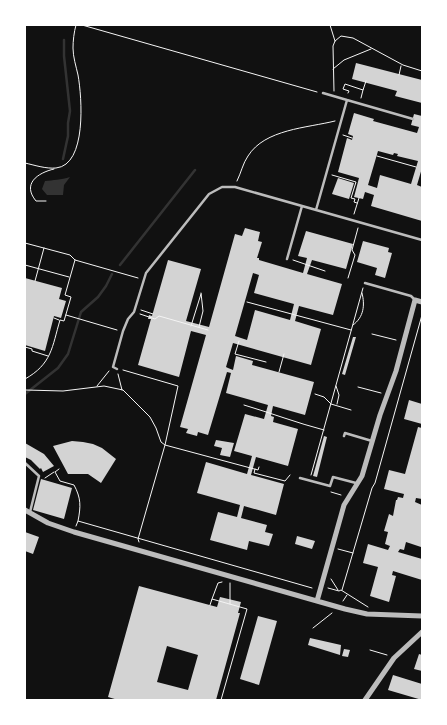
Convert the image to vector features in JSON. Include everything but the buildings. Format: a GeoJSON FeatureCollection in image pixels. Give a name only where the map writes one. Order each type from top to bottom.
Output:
{"type":"FeatureCollection","features":[{"type":"Feature","properties":{"kind":"street"},"geometry":{"type":"LineString","coordinates":[[318,601],[344,505],[362,476],[380,415],[396,371],[415,300],[422,302]]}},
{"type":"Feature","properties":{"kind":"street"},"geometry":{"type":"LineString","coordinates":[[27,512],[48,523],[74,532],[345,609],[374,614],[422,616]]}},
{"type":"Feature","properties":{"kind":"street"},"geometry":{"type":"LineString","coordinates":[[365,700],[394,658],[422,632]]}},
{"type":"Feature","properties":{"kind":"lane"},"geometry":{"type":"LineString","coordinates":[[323,93],[413,119]]}},
{"type":"Feature","properties":{"kind":"lane"},"geometry":{"type":"LineString","coordinates":[[316,210],[347,100]]}},
{"type":"Feature","properties":{"kind":"lane"},"geometry":{"type":"LineString","coordinates":[[118,369],[113,367],[123,331],[128,319],[134,312],[146,273],[209,194],[222,187],[235,187],[422,240]]}},
{"type":"Feature","properties":{"kind":"lane"},"geometry":{"type":"LineString","coordinates":[[287,259],[302,206]]}},
{"type":"Feature","properties":{"kind":"lane"},"geometry":{"type":"LineString","coordinates":[[365,283],[411,296],[415,300]]}},
{"type":"Feature","properties":{"kind":"lane"},"geometry":{"type":"LineString","coordinates":[[344,436],[345,433],[372,440]]}},
{"type":"Feature","properties":{"kind":"lane"},"geometry":{"type":"LineString","coordinates":[[25,463],[39,476],[27,512]]}},
{"type":"Feature","properties":{"kind":"lane"},"geometry":{"type":"LineString","coordinates":[[300,478],[330,486],[333,477],[358,484]]}},
{"type":"Feature","properties":{"kind":"path"},"geometry":{"type":"LineString","coordinates":[[46,201],[36,202],[31,196],[31,184],[38,175],[64,166],[73,158],[77,148],[80,110],[73,46],[76,25]]}},
{"type":"Feature","properties":{"kind":"path"},"geometry":{"type":"LineString","coordinates":[[82,25],[323,93]]}},
{"type":"Feature","properties":{"kind":"path"},"geometry":{"type":"LineString","coordinates":[[330,25],[335,41],[332,54],[334,96]]}},
{"type":"Feature","properties":{"kind":"path"},"geometry":{"type":"LineString","coordinates":[[335,41],[341,36],[346,37],[402,65],[422,71]]}},
{"type":"Feature","properties":{"kind":"path"},"geometry":{"type":"LineString","coordinates":[[333,69],[344,60],[372,49]]}},
{"type":"Feature","properties":{"kind":"path"},"geometry":{"type":"LineString","coordinates":[[399,75],[402,65]]}},
{"type":"Feature","properties":{"kind":"path"},"geometry":{"type":"LineString","coordinates":[[361,98],[366,81]]}},
{"type":"Feature","properties":{"kind":"path"},"geometry":{"type":"LineString","coordinates":[[347,100],[349,91],[343,89],[345,84],[363,90]]}},
{"type":"Feature","properties":{"kind":"path"},"geometry":{"type":"LineString","coordinates":[[235,187],[253,149],[275,135],[334,121],[343,117]]}},
{"type":"Feature","properties":{"kind":"path"},"geometry":{"type":"LineString","coordinates":[[347,136],[352,138]]}},
{"type":"Feature","properties":{"kind":"path"},"geometry":{"type":"LineString","coordinates":[[377,156],[416,167]]}},
{"type":"Feature","properties":{"kind":"path"},"geometry":{"type":"LineString","coordinates":[[25,163],[55,169]]}},
{"type":"Feature","properties":{"kind":"path"},"geometry":{"type":"LineString","coordinates":[[326,173],[356,182],[351,198],[355,199],[354,202],[357,203]]}},
{"type":"Feature","properties":{"kind":"path"},"geometry":{"type":"LineString","coordinates":[[353,215],[358,198]]}},
{"type":"Feature","properties":{"kind":"path"},"geometry":{"type":"LineString","coordinates":[[348,278],[354,255],[352,250],[360,223]]}},
{"type":"Feature","properties":{"kind":"path"},"geometry":{"type":"LineString","coordinates":[[25,243],[70,255],[75,260],[144,279]]}},
{"type":"Feature","properties":{"kind":"path"},"geometry":{"type":"LineString","coordinates":[[35,281],[44,248]]}},
{"type":"Feature","properties":{"kind":"path"},"geometry":{"type":"LineString","coordinates":[[287,259],[325,271]]}},
{"type":"Feature","properties":{"kind":"path"},"geometry":{"type":"LineString","coordinates":[[54,318],[64,321],[71,297],[65,295],[75,260]]}},
{"type":"Feature","properties":{"kind":"path"},"geometry":{"type":"LineString","coordinates":[[25,265],[70,278]]}},
{"type":"Feature","properties":{"kind":"path"},"geometry":{"type":"LineString","coordinates":[[310,480],[365,283]]}},
{"type":"Feature","properties":{"kind":"path"},"geometry":{"type":"LineString","coordinates":[[353,326],[362,316],[364,301],[362,293]]}},
{"type":"Feature","properties":{"kind":"path"},"geometry":{"type":"LineString","coordinates":[[191,326],[201,294],[203,311],[199,328]]}},
{"type":"Feature","properties":{"kind":"path"},"geometry":{"type":"LineString","coordinates":[[248,302],[352,331]]}},
{"type":"Feature","properties":{"kind":"path"},"geometry":{"type":"LineString","coordinates":[[134,312],[155,318],[159,316],[208,330]]}},
{"type":"Feature","properties":{"kind":"path"},"geometry":{"type":"LineString","coordinates":[[145,312],[153,314]]}},
{"type":"Feature","properties":{"kind":"path"},"geometry":{"type":"LineString","coordinates":[[66,315],[123,331]]}},
{"type":"Feature","properties":{"kind":"path"},"geometry":{"type":"LineString","coordinates":[[340,591],[375,483],[422,317]]}},
{"type":"Feature","properties":{"kind":"path"},"geometry":{"type":"LineString","coordinates":[[25,380],[44,366],[60,320]]}},
{"type":"Feature","properties":{"kind":"path"},"geometry":{"type":"LineString","coordinates":[[372,334],[413,345]]}},
{"type":"Feature","properties":{"kind":"path"},"geometry":{"type":"LineString","coordinates":[[238,341],[235,354],[266,362]]}},
{"type":"Feature","properties":{"kind":"path"},"geometry":{"type":"LineString","coordinates":[[25,347],[49,356]]}},
{"type":"Feature","properties":{"kind":"path"},"geometry":{"type":"LineString","coordinates":[[279,372],[284,354]]}},
{"type":"Feature","properties":{"kind":"path"},"geometry":{"type":"LineString","coordinates":[[96,386],[113,367]]}},
{"type":"Feature","properties":{"kind":"path"},"geometry":{"type":"LineString","coordinates":[[140,551],[138,539],[165,445],[178,386],[118,369],[120,384],[123,390],[150,417],[161,442],[165,445],[258,470],[259,467]]}},
{"type":"Feature","properties":{"kind":"path"},"geometry":{"type":"LineString","coordinates":[[25,390],[82,390],[96,386],[123,390]]}},
{"type":"Feature","properties":{"kind":"path"},"geometry":{"type":"LineString","coordinates":[[336,386],[339,395],[336,406]]}},
{"type":"Feature","properties":{"kind":"path"},"geometry":{"type":"LineString","coordinates":[[358,387],[387,395]]}},
{"type":"Feature","properties":{"kind":"path"},"geometry":{"type":"LineString","coordinates":[[315,394],[324,397],[331,404],[351,410]]}},
{"type":"Feature","properties":{"kind":"path"},"geometry":{"type":"LineString","coordinates":[[244,405],[276,414],[290,421],[324,430]]}},
{"type":"Feature","properties":{"kind":"path"},"geometry":{"type":"LineString","coordinates":[[39,476],[45,478],[59,469]]}},
{"type":"Feature","properties":{"kind":"path"},"geometry":{"type":"LineString","coordinates":[[255,469],[254,473],[285,481],[290,475]]}},
{"type":"Feature","properties":{"kind":"path"},"geometry":{"type":"LineString","coordinates":[[55,472],[60,481],[74,485],[78,494],[81,504],[74,532]]}},
{"type":"Feature","properties":{"kind":"path"},"geometry":{"type":"LineString","coordinates":[[329,491],[349,497]]}},
{"type":"Feature","properties":{"kind":"path"},"geometry":{"type":"LineString","coordinates":[[78,522],[321,590],[327,588],[340,591],[375,610],[374,614]]}},
{"type":"Feature","properties":{"kind":"path"},"geometry":{"type":"LineString","coordinates":[[333,547],[353,553]]}},
{"type":"Feature","properties":{"kind":"path"},"geometry":{"type":"LineString","coordinates":[[325,574],[330,576],[340,591]]}},
{"type":"Feature","properties":{"kind":"path"},"geometry":{"type":"LineString","coordinates":[[210,605],[218,583],[224,581],[230,583]]}},
{"type":"Feature","properties":{"kind":"path"},"geometry":{"type":"LineString","coordinates":[[230,604],[231,590]]}},
{"type":"Feature","properties":{"kind":"path"},"geometry":{"type":"LineString","coordinates":[[342,603],[347,595]]}},
{"type":"Feature","properties":{"kind":"path"},"geometry":{"type":"LineString","coordinates":[[212,599],[247,609],[221,700]]}},
{"type":"Feature","properties":{"kind":"path"},"geometry":{"type":"LineString","coordinates":[[313,628],[334,611]]}},
{"type":"Feature","properties":{"kind":"path"},"geometry":{"type":"LineString","coordinates":[[370,650],[394,658]]}},
{"type":"Feature","properties":{"kind":"shaded area"},"geometry":{"type":"Polygon","coordinates":[[[70,177],[64,185],[63,195],[47,195],[42,189],[45,181],[70,177]]]}},
{"type":"Feature","properties":{"kind":"waterway"},"geometry":{"type":"LineString","coordinates":[[63,159],[68,136],[70,111],[64,40]]}},
{"type":"Feature","properties":{"kind":"waterway"},"geometry":{"type":"LineString","coordinates":[[120,265],[195,170]]}},
{"type":"Feature","properties":{"kind":"waterway"},"geometry":{"type":"LineString","coordinates":[[25,394],[58,368],[68,354],[81,312],[98,297],[112,274]]}}]}
